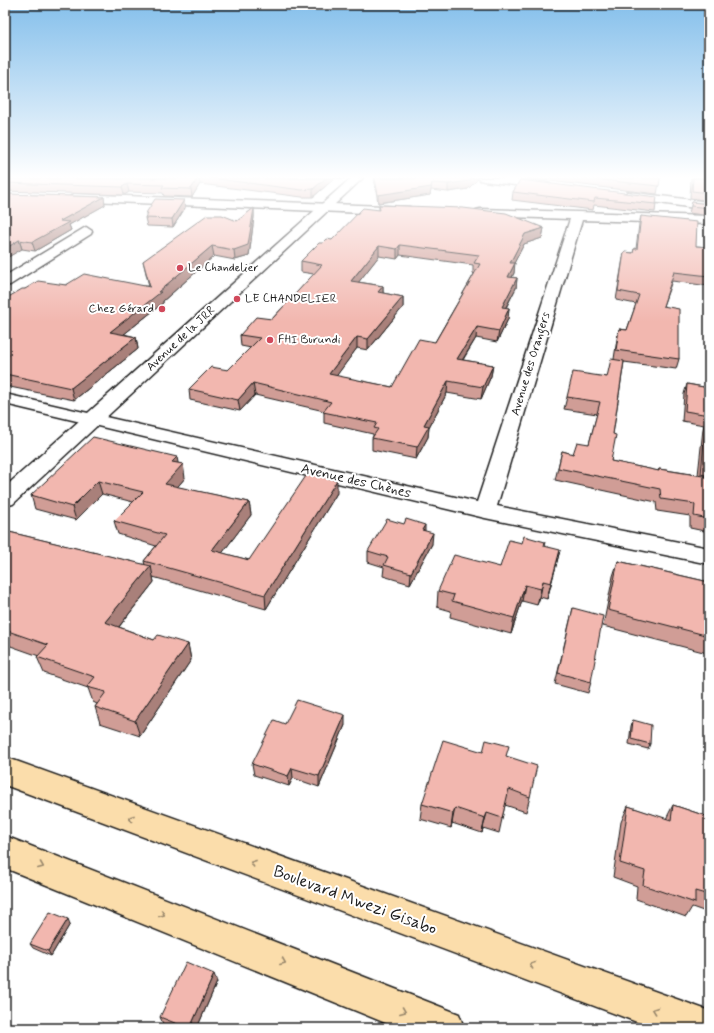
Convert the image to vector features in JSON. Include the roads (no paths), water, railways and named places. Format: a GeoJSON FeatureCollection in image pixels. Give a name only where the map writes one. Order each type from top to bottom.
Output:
{"type":"FeatureCollection","features":[{"type":"Feature","properties":{"kind":"main road","name":"Boulevard Mwezi Gisabo"},"geometry":{"type":"LineString","coordinates":[[5,772],[704,1028]]}},
{"type":"Feature","properties":{"kind":"main road"},"geometry":{"type":"LineString","coordinates":[[5,852],[444,1028]]}},
{"type":"Feature","properties":{"kind":"street","name":"Avenue de la JRR"},"geometry":{"type":"LineString","coordinates":[[5,499],[94,420],[303,226]]}},
{"type":"Feature","properties":{"kind":"street","name":"Avenue des Orangers"},"geometry":{"type":"LineString","coordinates":[[485,511],[574,226]]}},
{"type":"Feature","properties":{"kind":"street"},"geometry":{"type":"LineString","coordinates":[[5,282],[86,231]]}},
{"type":"Feature","properties":{"kind":"street","name":"Avenue des Chènes"},"geometry":{"type":"LineString","coordinates":[[5,400],[485,511],[709,556]]}},
{"type":"Feature","properties":{"kind":"place","name":"Le Chandelier"},"geometry":{"type":"Point","coordinates":[180,268]}},
{"type":"Feature","properties":{"kind":"place","name":"LE CHANDELIER"},"geometry":{"type":"Point","coordinates":[237,299]}},
{"type":"Feature","properties":{"kind":"place","name":"Chez Gérard"},"geometry":{"type":"Point","coordinates":[162,309]}},
{"type":"Feature","properties":{"kind":"place","name":"FHI Burundi"},"geometry":{"type":"Point","coordinates":[270,340]}}]}
